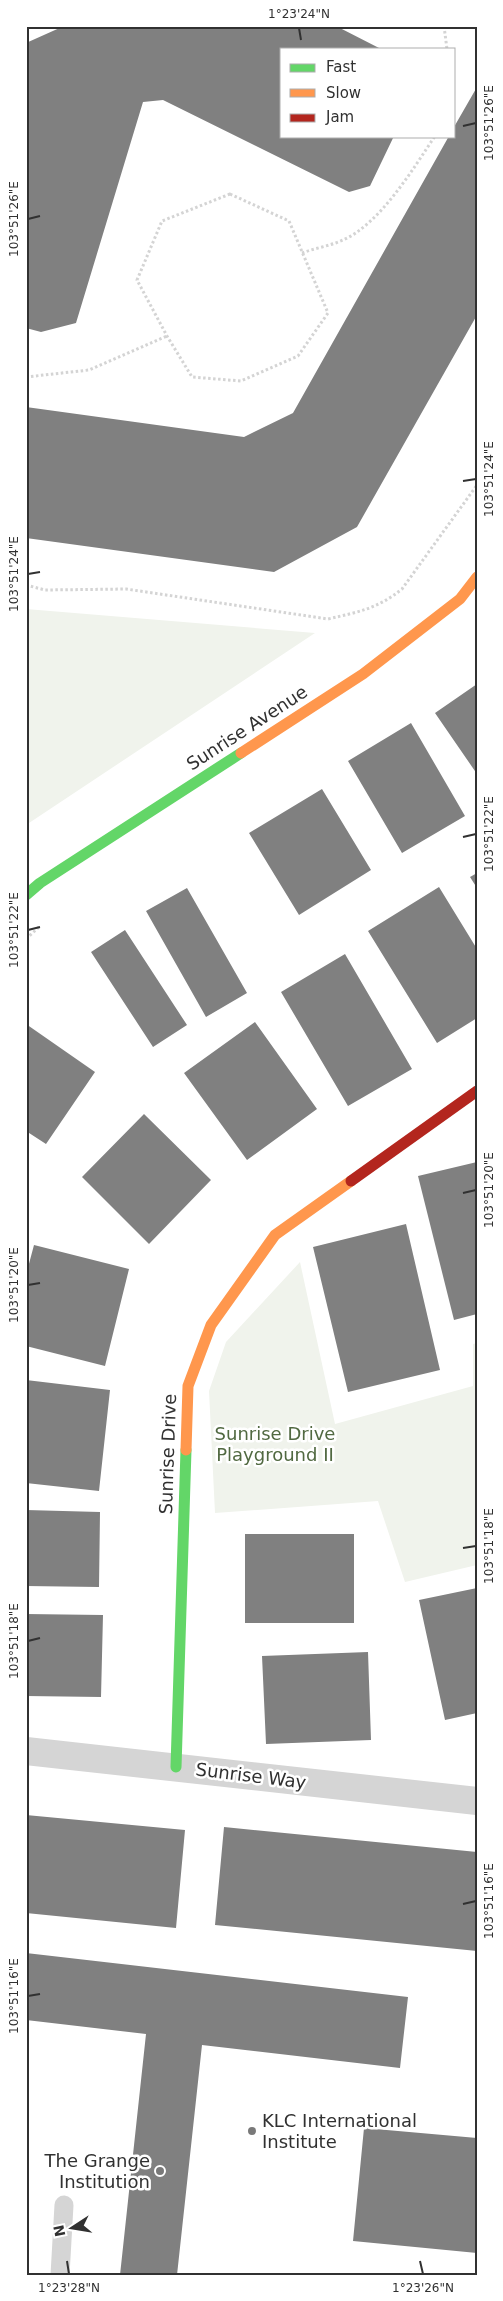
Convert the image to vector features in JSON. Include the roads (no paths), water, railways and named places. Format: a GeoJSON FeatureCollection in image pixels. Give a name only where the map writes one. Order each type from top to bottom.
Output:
{"type":"FeatureCollection","features":[{"type":"Feature","properties":{"kind":"street","name":"Sunrise Avenue"},"geometry":{"type":"LineString","coordinates":[[26,895],[40,883],[363,674],[460,599],[477,577]]}},
{"type":"Feature","properties":{"kind":"street","name":"Sunrise Drive"},"geometry":{"type":"LineString","coordinates":[[176,1767],[188,1386],[211,1326],[275,1235],[477,1091]]}},
{"type":"Feature","properties":{"kind":"street","name":"Sunrise Way"},"geometry":{"type":"LineString","coordinates":[[26,1751],[477,1801]]}},
{"type":"Feature","properties":{"kind":"lane"},"geometry":{"type":"LineString","coordinates":[[60,2275],[64,2205]]}},
{"type":"Feature","properties":{"kind":"place","name":"KLC International Institute"},"geometry":{"type":"Point","coordinates":[252,2131]}},
{"type":"Feature","properties":{"kind":"place","name":"The Grange Institution"},"geometry":{"type":"Point","coordinates":[160,2171]}},
{"type":"Feature","properties":{"kind":"park label","name":"Sunrise Drive Playground II"},"geometry":{"type":"Point","coordinates":[275,1444]}}]}
